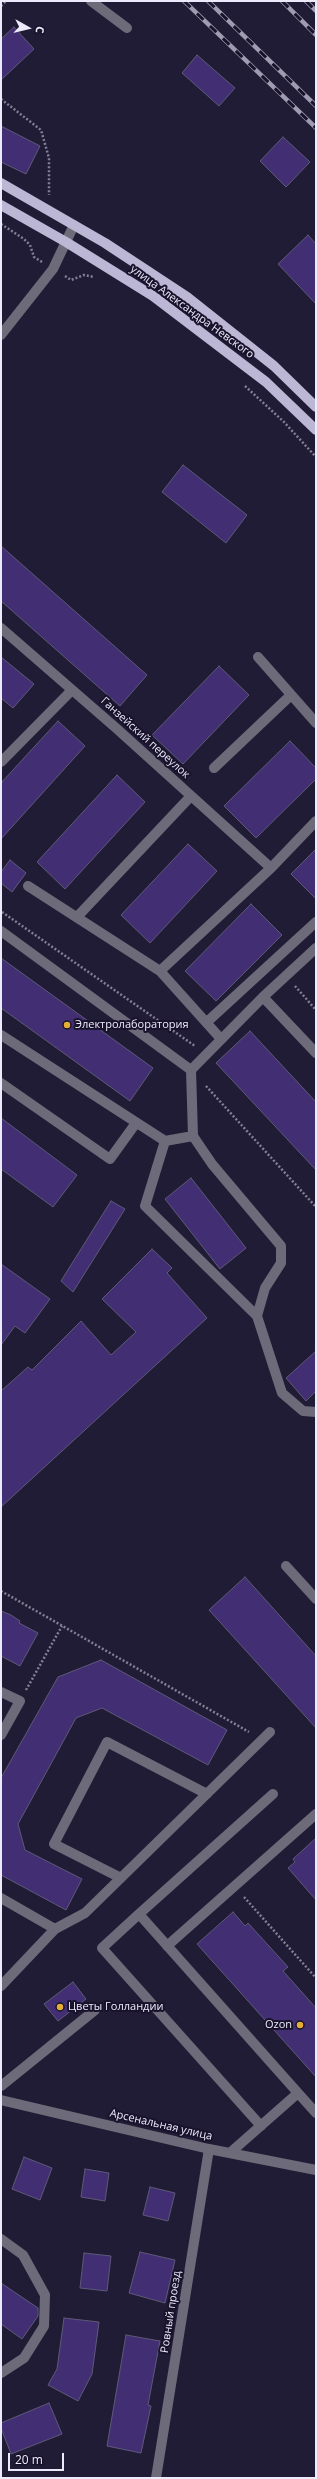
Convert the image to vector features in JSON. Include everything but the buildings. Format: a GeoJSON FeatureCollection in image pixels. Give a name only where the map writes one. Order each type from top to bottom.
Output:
{"type":"FeatureCollection","features":[{"type":"Feature","properties":{"kind":"main road"},"geometry":{"type":"LineString","coordinates":[[1,183],[74,225],[187,297],[274,366],[316,407]]}},
{"type":"Feature","properties":{"kind":"main road","name":"улица Александра Невского"},"geometry":{"type":"LineString","coordinates":[[1,205],[130,280],[193,324],[266,382],[316,430]]}},
{"type":"Feature","properties":{"kind":"street"},"geometry":{"type":"LineString","coordinates":[[91,1],[127,28]]}},
{"type":"Feature","properties":{"kind":"street"},"geometry":{"type":"LineString","coordinates":[[2,332],[53,269],[74,225]]}},
{"type":"Feature","properties":{"kind":"street","name":"Ганзейский переулок"},"geometry":{"type":"LineString","coordinates":[[1,628],[271,868]]}},
{"type":"Feature","properties":{"kind":"street"},"geometry":{"type":"LineString","coordinates":[[258,657],[316,723]]}},
{"type":"Feature","properties":{"kind":"street"},"geometry":{"type":"LineString","coordinates":[[1,762],[72,690]]}},
{"type":"Feature","properties":{"kind":"street"},"geometry":{"type":"LineString","coordinates":[[214,768],[291,695]]}},
{"type":"Feature","properties":{"kind":"street"},"geometry":{"type":"LineString","coordinates":[[78,918],[191,796]]}},
{"type":"Feature","properties":{"kind":"street"},"geometry":{"type":"LineString","coordinates":[[160,970],[271,868],[316,821]]}},
{"type":"Feature","properties":{"kind":"street"},"geometry":{"type":"LineString","coordinates":[[28,886],[160,970],[221,1039]]}},
{"type":"Feature","properties":{"kind":"street"},"geometry":{"type":"LineString","coordinates":[[207,1022],[316,922]]}},
{"type":"Feature","properties":{"kind":"street"},"geometry":{"type":"LineString","coordinates":[[1,931],[190,1070]]}},
{"type":"Feature","properties":{"kind":"street"},"geometry":{"type":"LineString","coordinates":[[257,1316],[265,1288],[281,1263],[281,1246],[212,1164],[193,1136],[190,1070],[263,997],[316,948]]}},
{"type":"Feature","properties":{"kind":"street"},"geometry":{"type":"LineString","coordinates":[[263,997],[316,1053]]}},
{"type":"Feature","properties":{"kind":"street"},"geometry":{"type":"LineString","coordinates":[[1,1035],[164,1141],[193,1136]]}},
{"type":"Feature","properties":{"kind":"street"},"geometry":{"type":"LineString","coordinates":[[1,1083],[110,1159],[136,1123]]}},
{"type":"Feature","properties":{"kind":"street"},"geometry":{"type":"LineString","coordinates":[[164,1141],[145,1206],[257,1316],[282,1393],[303,1411],[316,1412]]}},
{"type":"Feature","properties":{"kind":"street"},"geometry":{"type":"LineString","coordinates":[[286,1566],[316,1598]]}},
{"type":"Feature","properties":{"kind":"street"},"geometry":{"type":"LineString","coordinates":[[1,1692],[20,1701],[1,1735]]}},
{"type":"Feature","properties":{"kind":"street"},"geometry":{"type":"LineString","coordinates":[[1,1986],[55,1929],[86,1913],[266,1736]]}},
{"type":"Feature","properties":{"kind":"street"},"geometry":{"type":"LineString","coordinates":[[121,1878],[54,1844],[107,1742],[207,1794]]}},
{"type":"Feature","properties":{"kind":"street"},"geometry":{"type":"LineString","coordinates":[[261,2126],[102,1948],[273,1794]]}},
{"type":"Feature","properties":{"kind":"street"},"geometry":{"type":"LineString","coordinates":[[167,1946],[316,1814]]}},
{"type":"Feature","properties":{"kind":"street"},"geometry":{"type":"LineString","coordinates":[[3,1903],[55,1929]]}},
{"type":"Feature","properties":{"kind":"street"},"geometry":{"type":"LineString","coordinates":[[139,1914],[316,2113]]}},
{"type":"Feature","properties":{"kind":"street"},"geometry":{"type":"LineString","coordinates":[[1,2086],[95,2010]]}},
{"type":"Feature","properties":{"kind":"street"},"geometry":{"type":"LineString","coordinates":[[231,2152],[298,2093]]}},
{"type":"Feature","properties":{"kind":"street","name":"Арсенальная улица"},"geometry":{"type":"LineString","coordinates":[[1,2100],[210,2149],[316,2170]]}},
{"type":"Feature","properties":{"kind":"street","name":"Ровный проезд"},"geometry":{"type":"LineString","coordinates":[[156,2478],[210,2149]]}},
{"type":"Feature","properties":{"kind":"street"},"geometry":{"type":"LineString","coordinates":[[1,2239],[23,2255],[45,2295],[44,2326],[24,2358],[1,2373]]}},
{"type":"Feature","properties":{"kind":"path"},"geometry":{"type":"LineString","coordinates":[[1,6],[6,1]]}},
{"type":"Feature","properties":{"kind":"path"},"geometry":{"type":"LineString","coordinates":[[1,99],[41,130],[49,158],[50,196]]}},
{"type":"Feature","properties":{"kind":"path"},"geometry":{"type":"LineString","coordinates":[[1,224],[24,239],[30,245],[34,257]]}},
{"type":"Feature","properties":{"kind":"path"},"geometry":{"type":"LineString","coordinates":[[71,280],[84,275],[99,280]]}},
{"type":"Feature","properties":{"kind":"path"},"geometry":{"type":"LineString","coordinates":[[241,383],[284,422],[316,457]]}},
{"type":"Feature","properties":{"kind":"path"},"geometry":{"type":"LineString","coordinates":[[1,912],[207,1054]]}},
{"type":"Feature","properties":{"kind":"path"},"geometry":{"type":"LineString","coordinates":[[285,976],[316,1010]]}},
{"type":"Feature","properties":{"kind":"path"},"geometry":{"type":"LineString","coordinates":[[190,1070],[316,1207]]}},
{"type":"Feature","properties":{"kind":"path"},"geometry":{"type":"LineString","coordinates":[[1,1591],[62,1626],[266,1736]]}},
{"type":"Feature","properties":{"kind":"path"},"geometry":{"type":"LineString","coordinates":[[20,1701],[62,1626]]}},
{"type":"Feature","properties":{"kind":"path"},"geometry":{"type":"LineString","coordinates":[[234,1886],[316,1978]]}},
{"type":"Feature","properties":{"kind":"railway"},"geometry":{"type":"LineString","coordinates":[[184,1],[316,128]]}},
{"type":"Feature","properties":{"kind":"railway"},"geometry":{"type":"LineString","coordinates":[[208,1],[316,106]]}},
{"type":"Feature","properties":{"kind":"railway"},"geometry":{"type":"LineString","coordinates":[[282,1],[316,35]]}},
{"type":"Feature","properties":{"kind":"railway"},"geometry":{"type":"LineString","coordinates":[[306,1],[316,11]]}},
{"type":"Feature","properties":{"kind":"place","name":"Электролаборатория"},"geometry":{"type":"Point","coordinates":[67,1025]}},
{"type":"Feature","properties":{"kind":"place","name":"Цветы Голландии"},"geometry":{"type":"Point","coordinates":[60,2007]}},
{"type":"Feature","properties":{"kind":"place","name":"Ozon"},"geometry":{"type":"Point","coordinates":[300,2025]}}]}
